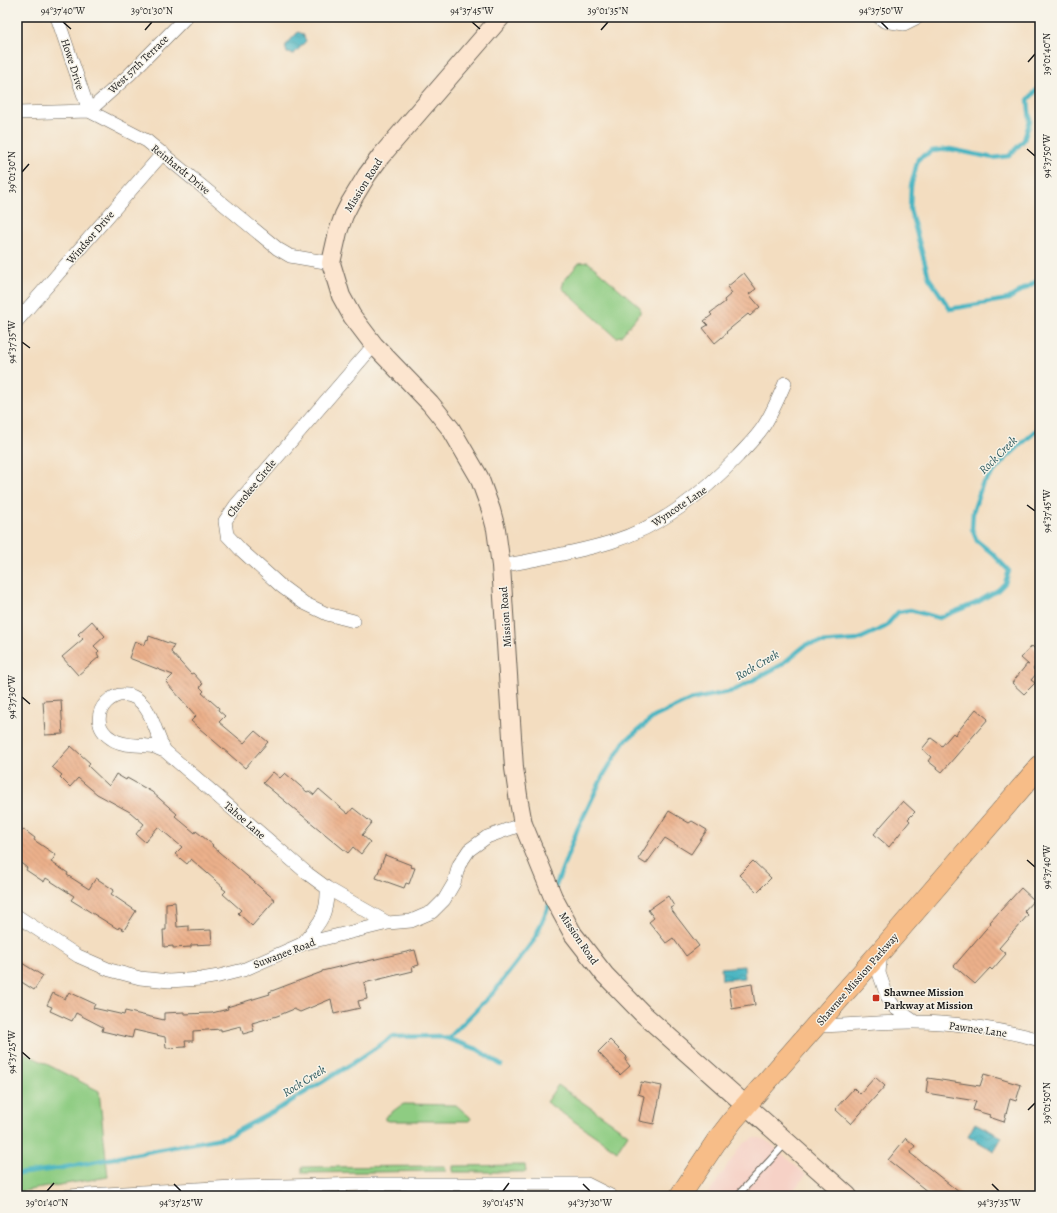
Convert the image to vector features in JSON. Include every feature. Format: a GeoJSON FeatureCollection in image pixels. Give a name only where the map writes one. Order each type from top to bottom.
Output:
{"type":"FeatureCollection","features":[{"type":"Feature","properties":{"kind":"highway","name":"Shawnee Mission Parkway"},"geometry":{"type":"LineString","coordinates":[[680,1196],[716,1142],[746,1105],[1037,775]]}},
{"type":"Feature","properties":{"kind":"main road","name":"Mission Road"},"geometry":{"type":"LineString","coordinates":[[501,17],[381,156],[367,175],[344,215],[338,232],[331,263],[341,296],[352,316],[374,345],[430,402],[451,429],[469,458],[491,510],[496,529],[501,566],[514,768],[525,830],[553,897],[573,934],[605,976],[642,1013],[848,1196]]}},
{"type":"Feature","properties":{"kind":"street","name":"Howe Drive"},"geometry":{"type":"LineString","coordinates":[[58,17],[89,111]]}},
{"type":"Feature","properties":{"kind":"street","name":"West 57th Terrace"},"geometry":{"type":"LineString","coordinates":[[89,111],[128,75],[186,17]]}},
{"type":"Feature","properties":{"kind":"street"},"geometry":{"type":"LineString","coordinates":[[879,17],[884,21],[904,24],[918,17]]}},
{"type":"Feature","properties":{"kind":"street","name":"Reinhardt Drive"},"geometry":{"type":"LineString","coordinates":[[17,113],[89,111],[147,141],[278,249],[290,256],[331,263]]}},
{"type":"Feature","properties":{"kind":"street","name":"Windsor Drive"},"geometry":{"type":"LineString","coordinates":[[17,321],[163,154]]}},
{"type":"Feature","properties":{"kind":"street","name":"Cherokee Circle"},"geometry":{"type":"LineString","coordinates":[[354,621],[327,614],[304,603],[281,586],[241,550],[227,535],[225,521],[236,505],[374,345]]}},
{"type":"Feature","properties":{"kind":"street","name":"Wyncote Lane"},"geometry":{"type":"LineString","coordinates":[[501,566],[590,548],[644,529],[664,519],[690,501],[716,479],[755,438],[765,424],[786,383]]}},
{"type":"Feature","properties":{"kind":"street","name":"Tahoe Lane"},"geometry":{"type":"LineString","coordinates":[[165,751],[153,747],[121,743],[106,735],[99,717],[100,710],[104,704],[118,695],[125,694],[137,699],[145,707],[151,718],[158,739],[165,751],[291,860],[327,888],[388,923]]}},
{"type":"Feature","properties":{"kind":"street","name":"Suwanee Road"},"geometry":{"type":"LineString","coordinates":[[17,916],[78,956],[104,968],[140,978],[163,980],[201,979],[219,976],[243,970],[302,944],[388,923],[411,921],[432,912],[444,900],[454,883],[459,866],[469,850],[487,837],[525,830]]}},
{"type":"Feature","properties":{"kind":"street"},"geometry":{"type":"LineString","coordinates":[[302,944],[317,927],[324,915],[328,902],[327,888]]}},
{"type":"Feature","properties":{"kind":"street"},"geometry":{"type":"LineString","coordinates":[[881,951],[879,973],[887,996],[895,1008],[915,1022]]}},
{"type":"Feature","properties":{"kind":"street","name":"Pawnee Lane"},"geometry":{"type":"LineString","coordinates":[[816,1026],[915,1022],[966,1026],[1022,1035],[1040,1040]]}},
{"type":"Feature","properties":{"kind":"street"},"geometry":{"type":"LineString","coordinates":[[68,1196],[135,1194],[233,1187],[343,1190],[587,1184],[611,1196]]}},
{"type":"Feature","properties":{"kind":"lane"},"geometry":{"type":"LineString","coordinates":[[737,1196],[787,1142]]}},
{"type":"Feature","properties":{"kind":"shaded area"},"geometry":{"type":"Polygon","coordinates":[[[754,1138],[761,1138],[770,1143],[806,1175],[789,1196],[707,1196],[738,1150],[743,1144],[754,1138]]]}},
{"type":"Feature","properties":{"kind":"green space"},"geometry":{"type":"Polygon","coordinates":[[[588,262],[640,307],[640,313],[621,336],[616,337],[562,288],[564,281],[579,263],[588,262]]]}},
{"type":"Feature","properties":{"kind":"green space"},"geometry":{"type":"Polygon","coordinates":[[[17,1049],[99,1091],[108,1177],[17,1192],[17,1049]]]}},
{"type":"Feature","properties":{"kind":"green space"},"geometry":{"type":"Polygon","coordinates":[[[558,1085],[628,1134],[617,1151],[546,1102],[558,1085]]]}},
{"type":"Feature","properties":{"kind":"green space"},"geometry":{"type":"Polygon","coordinates":[[[404,1104],[456,1105],[471,1119],[469,1121],[385,1120],[385,1117],[404,1104]]]}},
{"type":"Feature","properties":{"kind":"green space"},"geometry":{"type":"Polygon","coordinates":[[[525,1165],[526,1172],[453,1172],[453,1166],[525,1165]]]}},
{"type":"Feature","properties":{"kind":"green space"},"geometry":{"type":"Polygon","coordinates":[[[445,1166],[446,1171],[302,1173],[302,1167],[445,1166]]]}},
{"type":"Feature","properties":{"kind":"water"},"geometry":{"type":"Polygon","coordinates":[[[298,32],[303,34],[306,41],[294,54],[287,53],[285,46],[298,32]]]}},
{"type":"Feature","properties":{"kind":"water"},"geometry":{"type":"Polygon","coordinates":[[[744,966],[745,978],[722,980],[721,968],[744,966]]]}},
{"type":"Feature","properties":{"kind":"water"},"geometry":{"type":"Polygon","coordinates":[[[975,1123],[1002,1137],[994,1151],[968,1136],[975,1123]]]}},
{"type":"Feature","properties":{"kind":"building"},"geometry":{"type":"Polygon","coordinates":[[[744,273],[756,289],[749,294],[760,307],[750,316],[748,314],[715,343],[703,328],[708,325],[704,321],[712,315],[710,313],[725,302],[724,300],[732,293],[727,287],[744,273]]]}},
{"type":"Feature","properties":{"kind":"building"},"geometry":{"type":"Polygon","coordinates":[[[92,621],[105,636],[94,646],[99,651],[97,653],[99,657],[78,675],[62,657],[83,639],[78,634],[92,621]]]}},
{"type":"Feature","properties":{"kind":"building"},"geometry":{"type":"Polygon","coordinates":[[[149,636],[174,645],[171,652],[191,674],[193,673],[203,684],[200,687],[204,691],[202,693],[219,708],[218,710],[225,716],[219,722],[244,743],[255,731],[268,742],[245,768],[191,721],[196,716],[166,682],[173,675],[129,658],[135,641],[144,645],[149,636]]]}},
{"type":"Feature","properties":{"kind":"building"},"geometry":{"type":"Polygon","coordinates":[[[1032,646],[1040,654],[1040,660],[1033,669],[1037,673],[1031,680],[1035,683],[1024,694],[1012,683],[1027,664],[1029,665],[1021,658],[1032,646]]]}},
{"type":"Feature","properties":{"kind":"building"},"geometry":{"type":"Polygon","coordinates":[[[61,700],[63,734],[45,735],[43,701],[61,700]]]}},
{"type":"Feature","properties":{"kind":"building"},"geometry":{"type":"Polygon","coordinates":[[[976,709],[988,719],[942,772],[928,761],[931,757],[922,749],[931,738],[942,746],[953,733],[955,735],[976,709]]]}},
{"type":"Feature","properties":{"kind":"building"},"geometry":{"type":"Polygon","coordinates":[[[71,746],[90,763],[88,766],[109,786],[116,774],[126,780],[127,778],[152,792],[177,814],[175,816],[195,833],[196,831],[213,845],[212,846],[275,900],[252,926],[238,913],[241,910],[223,894],[226,891],[222,888],[223,887],[191,859],[187,864],[175,854],[182,847],[158,827],[145,842],[136,834],[144,824],[130,812],[97,794],[78,778],[70,787],[60,777],[62,775],[52,767],[71,746]]]}},
{"type":"Feature","properties":{"kind":"building"},"geometry":{"type":"Polygon","coordinates":[[[273,772],[280,778],[285,773],[307,792],[309,791],[314,795],[319,789],[348,814],[353,808],[372,823],[362,835],[370,842],[361,854],[353,847],[348,853],[263,783],[273,772]]]}},
{"type":"Feature","properties":{"kind":"building"},"geometry":{"type":"Polygon","coordinates":[[[903,801],[915,812],[908,819],[910,821],[889,847],[874,834],[903,801]]]}},
{"type":"Feature","properties":{"kind":"building"},"geometry":{"type":"Polygon","coordinates":[[[669,811],[689,823],[692,821],[707,830],[691,854],[665,838],[646,864],[638,859],[669,811]]]}},
{"type":"Feature","properties":{"kind":"building"},"geometry":{"type":"Polygon","coordinates":[[[23,829],[35,838],[34,840],[56,855],[51,862],[68,873],[67,875],[89,889],[96,878],[114,890],[111,894],[136,911],[124,930],[119,927],[118,929],[71,900],[74,896],[46,878],[44,882],[26,870],[27,868],[17,860],[17,837],[23,829]]]}},
{"type":"Feature","properties":{"kind":"building"},"geometry":{"type":"Polygon","coordinates":[[[385,855],[415,868],[409,884],[406,883],[404,888],[376,878],[385,855]]]}},
{"type":"Feature","properties":{"kind":"building"},"geometry":{"type":"Polygon","coordinates":[[[753,861],[771,878],[757,892],[739,875],[753,861]]]}},
{"type":"Feature","properties":{"kind":"building"},"geometry":{"type":"Polygon","coordinates":[[[1021,888],[1034,900],[1024,911],[1028,915],[999,948],[1006,954],[992,970],[990,968],[975,984],[954,966],[991,923],[990,922],[1021,888]]]}},
{"type":"Feature","properties":{"kind":"building"},"geometry":{"type":"Polygon","coordinates":[[[668,896],[674,906],[670,908],[699,946],[686,956],[673,938],[666,943],[649,922],[654,918],[648,910],[668,896]]]}},
{"type":"Feature","properties":{"kind":"building"},"geometry":{"type":"Polygon","coordinates":[[[175,902],[177,927],[189,926],[189,931],[211,930],[212,944],[191,945],[191,947],[164,947],[163,930],[166,930],[166,903],[175,902]]]}},
{"type":"Feature","properties":{"kind":"building"},"geometry":{"type":"Polygon","coordinates":[[[415,950],[419,965],[412,967],[413,971],[364,983],[367,999],[358,1001],[360,1008],[334,1014],[331,999],[300,1012],[294,1009],[277,1016],[252,1023],[254,1031],[243,1034],[241,1026],[221,1031],[221,1029],[193,1031],[193,1041],[185,1041],[186,1047],[166,1048],[165,1037],[134,1030],[132,1038],[102,1031],[103,1027],[76,1013],[72,1021],[50,1011],[52,1007],[47,1005],[53,993],[65,999],[69,992],[95,1004],[93,1008],[124,1015],[125,1011],[164,1020],[164,1013],[212,1013],[270,994],[269,992],[322,971],[415,950]]]}},
{"type":"Feature","properties":{"kind":"building"},"geometry":{"type":"Polygon","coordinates":[[[17,960],[43,976],[34,990],[17,979],[17,960]]]}},
{"type":"Feature","properties":{"kind":"building"},"geometry":{"type":"Polygon","coordinates":[[[752,984],[755,1005],[732,1009],[729,988],[752,984]]]}},
{"type":"Feature","properties":{"kind":"building"},"geometry":{"type":"Polygon","coordinates":[[[610,1040],[627,1057],[625,1060],[630,1066],[620,1075],[598,1052],[610,1040]]]}},
{"type":"Feature","properties":{"kind":"building"},"geometry":{"type":"Polygon","coordinates":[[[984,1074],[1021,1085],[1016,1101],[1010,1099],[1004,1122],[989,1117],[990,1115],[973,1110],[976,1101],[926,1093],[928,1078],[980,1086],[984,1074]]]}},
{"type":"Feature","properties":{"kind":"building"},"geometry":{"type":"Polygon","coordinates":[[[875,1077],[885,1086],[851,1124],[835,1109],[854,1088],[860,1094],[875,1077]]]}},
{"type":"Feature","properties":{"kind":"building"},"geometry":{"type":"Polygon","coordinates":[[[641,1082],[662,1086],[654,1124],[639,1121],[644,1096],[638,1094],[641,1082]]]}},
{"type":"Feature","properties":{"kind":"building"},"geometry":{"type":"Polygon","coordinates":[[[906,1138],[915,1146],[910,1153],[964,1196],[933,1196],[888,1160],[906,1138]]]}},
{"type":"Feature","properties":{"kind":"waterway","name":"Rock Creek"},"geometry":{"type":"LineString","coordinates":[[1040,86],[1028,100],[1030,121],[1024,140],[1009,156],[993,158],[950,149],[932,151],[918,159],[911,186],[910,209],[929,278],[950,309],[1008,299],[1040,279]]}},
{"type":"Feature","properties":{"kind":"waterway","name":"Rock Creek"},"geometry":{"type":"LineString","coordinates":[[555,888],[577,830],[603,776],[624,742],[654,717],[690,700],[733,691],[781,665],[807,644],[857,640],[885,627],[898,612],[910,610],[939,618],[976,603],[998,590],[1005,583],[1009,571],[992,553],[977,541],[972,529],[973,512],[982,485],[1005,459],[1040,427]]}},
{"type":"Feature","properties":{"kind":"waterway","name":"Rock Creek"},"geometry":{"type":"LineString","coordinates":[[17,1174],[61,1168],[226,1137],[278,1109],[392,1037],[438,1036],[448,1039],[493,993],[534,940],[550,903]]}},
{"type":"Feature","properties":{"kind":"waterway"},"geometry":{"type":"LineString","coordinates":[[448,1039],[477,1049],[501,1065]]}},
{"type":"Feature","properties":{"kind":"place","name":"Shawnee Mission Parkway at Mission"},"geometry":{"type":"Point","coordinates":[876,998]}}]}
